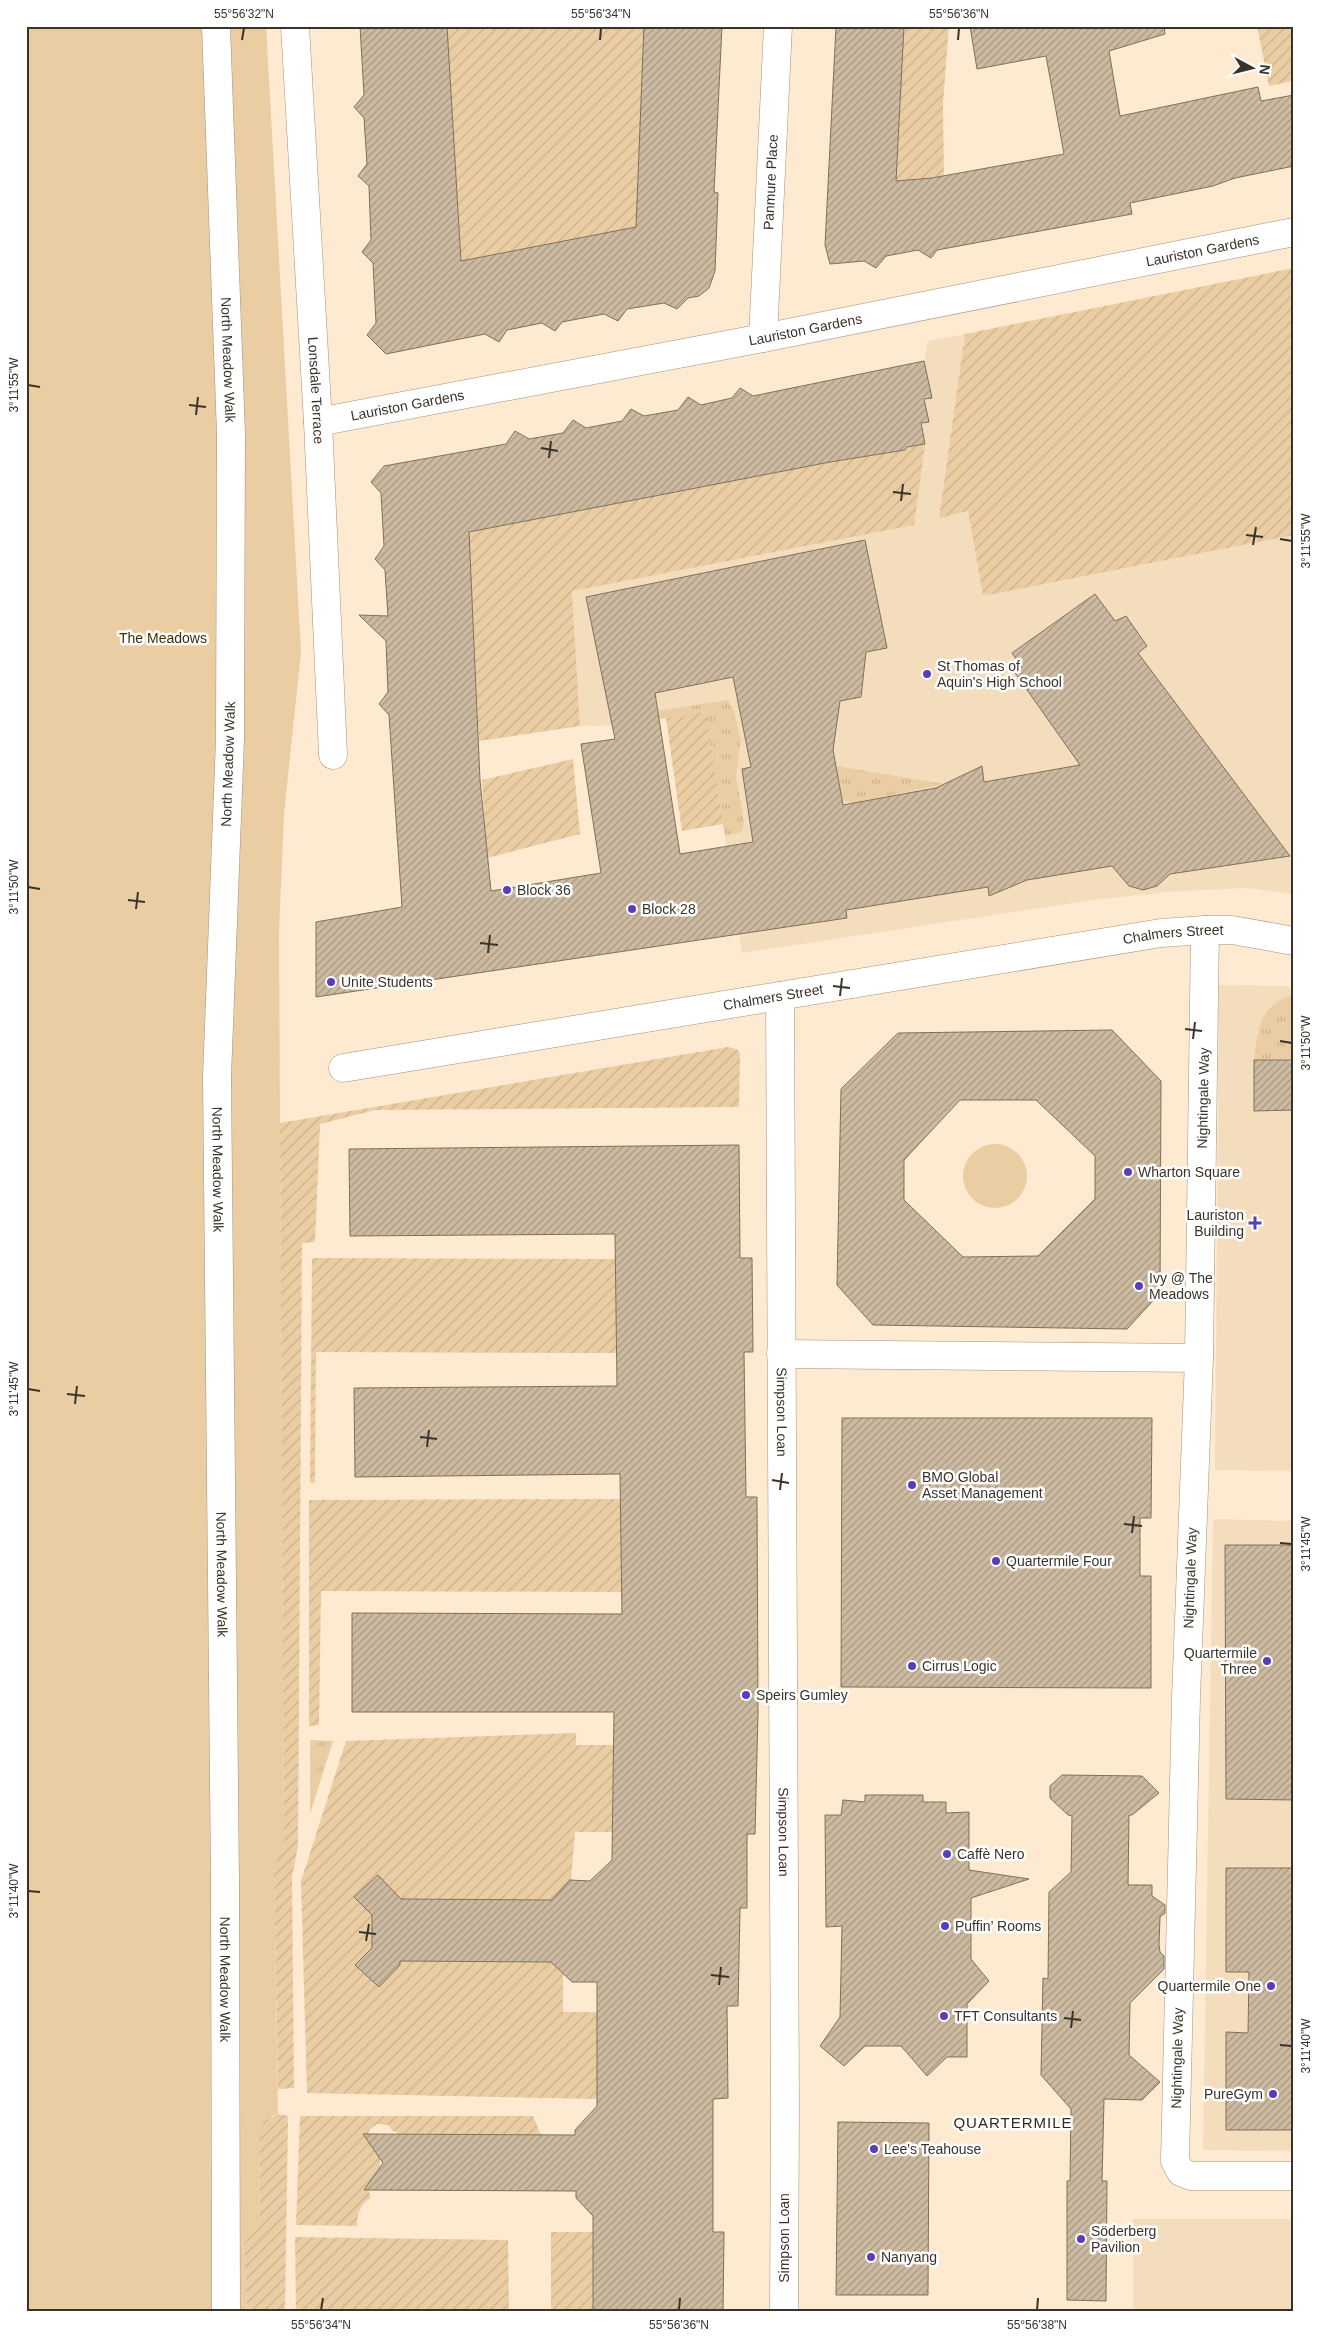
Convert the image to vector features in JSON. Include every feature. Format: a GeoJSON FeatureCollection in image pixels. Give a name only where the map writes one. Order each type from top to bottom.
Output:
{"type":"FeatureCollection","features":[{"type":"Feature","properties":{"kind":"street","name":"North Meadow Walk"},"geometry":{"type":"LineString","coordinates":[[216,26],[231,434],[230,739],[216,1077],[225,1893],[226,2312]]}},
{"type":"Feature","properties":{"kind":"street","name":"Lonsdale Terrace"},"geometry":{"type":"LineString","coordinates":[[296,26],[318,422],[333,755]]}},
{"type":"Feature","properties":{"kind":"street","name":"Panmure Place"},"geometry":{"type":"LineString","coordinates":[[763,338],[778,26]]}},
{"type":"Feature","properties":{"kind":"street","name":"Lauriston Gardens"},"geometry":{"type":"LineString","coordinates":[[318,422],[763,338],[1294,232]]}},
{"type":"Feature","properties":{"kind":"street","name":"Chalmers Street"},"geometry":{"type":"LineString","coordinates":[[343,1068],[1161,933],[1205,930],[1256,933],[1294,941]]}},
{"type":"Feature","properties":{"kind":"street","name":"Nightingale Way"},"geometry":{"type":"LineString","coordinates":[[1205,930],[1199,1358],[1186,1698],[1175,2161],[1181,2172],[1191,2176],[1294,2176]]}},
{"type":"Feature","properties":{"kind":"street","name":"Simpson Loan"},"geometry":{"type":"LineString","coordinates":[[780,996],[784,2312]]}},
{"type":"Feature","properties":{"kind":"street","name":"Simpson Loan"},"geometry":{"type":"LineString","coordinates":[[781,1354],[1199,1358]]}},
{"type":"Feature","properties":{"kind":"shaded area","name":"St Thomas of Aquin's High School"},"geometry":{"type":"Polygon","coordinates":[[[965,334],[939,517],[968,511],[983,596],[1294,535],[1294,894],[1244,888],[1168,892],[1093,900],[742,953],[706,712],[616,725],[580,726],[572,591],[925,444],[921,423],[929,421],[924,399],[932,398],[924,361],[928,341],[965,334]]]}},
{"type":"Feature","properties":{"kind":"shaded area","name":"Lauriston Building"},"geometry":{"type":"Polygon","coordinates":[[[1219,985],[1286,986],[1294,990],[1294,1471],[1215,1470],[1219,985]]]}},
{"type":"Feature","properties":{"kind":"shaded area"},"geometry":{"type":"Polygon","coordinates":[[[1213,1519],[1294,1521],[1294,2151],[1203,2150],[1213,1519]]]}},
{"type":"Feature","properties":{"kind":"shaded area"},"geometry":{"type":"Polygon","coordinates":[[[1133,2219],[1294,2219],[1294,2312],[1133,2312],[1133,2219]]]}},
{"type":"Feature","properties":{"kind":"green space","name":"The Meadows"},"geometry":{"type":"Polygon","coordinates":[[[26,26],[266,26],[301,652],[284,814],[279,932],[284,1847],[274,1866],[278,2114],[272,2116],[259,2131],[260,2226],[244,2243],[247,2312],[26,2312],[26,26]]]}},
{"type":"Feature","properties":{"kind":"green space"},"geometry":{"type":"Polygon","coordinates":[[[447,26],[644,26],[644,233],[589,236],[470,259],[462,276],[447,26]]]}},
{"type":"Feature","properties":{"kind":"green space"},"geometry":{"type":"Polygon","coordinates":[[[904,26],[949,26],[943,103],[944,180],[896,182],[904,26]]]}},
{"type":"Feature","properties":{"kind":"green space"},"geometry":{"type":"Polygon","coordinates":[[[1257,26],[1294,26],[1294,81],[1269,86],[1257,26]]]}},
{"type":"Feature","properties":{"kind":"green space"},"geometry":{"type":"Polygon","coordinates":[[[1294,268],[1294,535],[983,596],[968,511],[939,518],[965,334],[1294,268]]]}},
{"type":"Feature","properties":{"kind":"green space"},"geometry":{"type":"Polygon","coordinates":[[[925,444],[914,525],[572,591],[580,726],[479,741],[468,520],[490,528],[830,462],[905,450],[907,447],[925,444]]]}},
{"type":"Feature","properties":{"kind":"green space"},"geometry":{"type":"Polygon","coordinates":[[[728,700],[734,711],[741,740],[736,776],[744,823],[742,832],[725,836],[706,712],[621,725],[624,716],[728,700]]]}},
{"type":"Feature","properties":{"kind":"green space"},"geometry":{"type":"Polygon","coordinates":[[[706,712],[723,824],[682,831],[666,718],[706,712]]]}},
{"type":"Feature","properties":{"kind":"green space"},"geometry":{"type":"Polygon","coordinates":[[[573,759],[580,834],[487,858],[482,780],[573,759]]]}},
{"type":"Feature","properties":{"kind":"green space"},"geometry":{"type":"Polygon","coordinates":[[[836,766],[944,784],[854,803],[842,800],[836,766]]]}},
{"type":"Feature","properties":{"kind":"green space"},"geometry":{"type":"Polygon","coordinates":[[[1294,995],[1294,1059],[1254,1060],[1262,1020],[1274,1005],[1282,999],[1294,995]]]}},
{"type":"Feature","properties":{"kind":"green space"},"geometry":{"type":"Polygon","coordinates":[[[728,1047],[738,1050],[740,1055],[739,1107],[375,1110],[320,1124],[315,1242],[302,1243],[298,1846],[292,1877],[294,2088],[278,2089],[274,1866],[284,1847],[280,1123],[728,1047]]]}},
{"type":"Feature","properties":{"kind":"green space"},"geometry":{"type":"Polygon","coordinates":[[[995,1144],[1013,1150],[1021,1158],[1027,1176],[1021,1194],[1013,1202],[995,1208],[977,1202],[969,1194],[963,1176],[969,1158],[977,1150],[995,1144]]]}},
{"type":"Feature","properties":{"kind":"green space"},"geometry":{"type":"Polygon","coordinates":[[[312,1258],[615,1259],[617,1353],[316,1352],[315,1483],[310,1483],[312,1258]]]}},
{"type":"Feature","properties":{"kind":"green space"},"geometry":{"type":"Polygon","coordinates":[[[621,1499],[621,1592],[321,1591],[319,1725],[309,1726],[309,1500],[621,1499]]]}},
{"type":"Feature","properties":{"kind":"green space"},"geometry":{"type":"Polygon","coordinates":[[[576,1733],[576,1745],[614,1745],[612,1832],[575,1832],[571,1880],[563,1900],[399,1899],[378,1875],[354,1897],[372,1915],[372,1948],[356,1965],[400,1966],[400,1961],[563,1962],[563,2012],[597,2012],[597,2099],[307,2093],[301,1881],[346,1741],[576,1733]]]}},
{"type":"Feature","properties":{"kind":"green space"},"geometry":{"type":"Polygon","coordinates":[[[310,1740],[333,1741],[310,1814],[310,1740]]]}},
{"type":"Feature","properties":{"kind":"green space"},"geometry":{"type":"Polygon","coordinates":[[[278,2114],[288,2116],[285,2312],[247,2312],[244,2243],[260,2226],[259,2131],[265,2121],[278,2114]]]}},
{"type":"Feature","properties":{"kind":"green space"},"geometry":{"type":"Polygon","coordinates":[[[300,2116],[533,2116],[541,2135],[397,2134],[388,2125],[377,2124],[370,2129],[367,2136],[380,2149],[380,2176],[368,2189],[371,2198],[364,2203],[360,2210],[357,2226],[296,2225],[300,2116]]]}},
{"type":"Feature","properties":{"kind":"green space"},"geometry":{"type":"Polygon","coordinates":[[[551,2232],[593,2232],[593,2312],[551,2312],[551,2232]]]}},
{"type":"Feature","properties":{"kind":"green space"},"geometry":{"type":"Polygon","coordinates":[[[295,2237],[508,2240],[509,2312],[296,2312],[295,2237]]]}},
{"type":"Feature","properties":{"kind":"building"},"geometry":{"type":"Polygon","coordinates":[[[360,26],[447,26],[461,261],[636,227],[644,26],[722,26],[714,192],[718,193],[715,271],[709,288],[699,296],[688,298],[677,309],[664,303],[627,309],[618,321],[604,314],[562,322],[555,331],[542,323],[507,330],[499,342],[485,334],[386,354],[367,335],[376,323],[373,263],[362,252],[371,240],[369,186],[358,176],[367,164],[364,118],[354,107],[364,95],[360,26]]]}},
{"type":"Feature","properties":{"kind":"building"},"geometry":{"type":"Polygon","coordinates":[[[836,26],[904,26],[896,181],[932,178],[1064,154],[1046,56],[977,69],[970,26],[1164,26],[1165,34],[1109,51],[1120,116],[1258,87],[1261,101],[1294,95],[1294,166],[1235,178],[1213,186],[1130,203],[1132,214],[937,250],[931,258],[918,250],[886,256],[876,268],[864,261],[830,264],[825,245],[836,26]]]}},
{"type":"Feature","properties":{"kind":"building"},"geometry":{"type":"Polygon","coordinates":[[[924,361],[932,398],[924,399],[929,422],[921,423],[925,444],[907,447],[905,450],[830,462],[469,532],[480,780],[491,891],[601,873],[581,744],[615,739],[586,597],[865,540],[887,648],[866,652],[861,697],[840,701],[833,750],[843,805],[936,788],[982,766],[984,782],[1080,765],[1013,670],[1022,667],[1012,653],[1095,594],[1115,621],[1126,616],[1147,646],[1138,653],[1290,856],[1170,874],[1157,886],[1143,890],[1129,886],[1112,866],[1027,880],[989,896],[988,887],[846,910],[847,918],[316,997],[316,922],[402,907],[389,715],[379,704],[388,692],[386,641],[359,615],[388,616],[385,570],[375,559],[384,546],[381,493],[371,482],[384,466],[506,444],[515,431],[529,439],[563,433],[573,420],[586,428],[622,421],[631,409],[644,416],[678,410],[688,397],[701,405],[732,398],[740,388],[753,396],[924,361]],[[733,677],[655,693],[680,854],[753,842],[742,769],[751,767],[733,677]]]}},
{"type":"Feature","properties":{"kind":"building","name":"Wharton Square"},"geometry":{"type":"Polygon","coordinates":[[[1112,1030],[1161,1081],[1160,1293],[1127,1329],[873,1325],[837,1285],[841,1089],[898,1033],[1112,1030]],[[960,1100],[904,1160],[904,1200],[963,1257],[1038,1256],[1095,1199],[1095,1156],[1036,1100],[960,1100]]]}},
{"type":"Feature","properties":{"kind":"building"},"geometry":{"type":"Polygon","coordinates":[[[1254,1060],[1292,1060],[1292,1110],[1254,1111],[1254,1060]]]}},
{"type":"Feature","properties":{"kind":"building"},"geometry":{"type":"Polygon","coordinates":[[[739,1145],[740,1258],[752,1258],[753,1352],[744,1352],[746,1497],[757,1497],[758,1712],[755,1834],[747,1834],[747,1908],[740,1908],[738,2006],[727,2006],[728,2098],[713,2099],[713,2232],[724,2232],[723,2312],[593,2312],[593,2216],[576,2198],[576,2191],[364,2190],[383,2163],[363,2134],[575,2135],[575,2130],[597,2106],[597,1982],[572,1982],[551,1962],[400,1961],[400,1965],[379,1987],[355,1965],[372,1948],[372,1915],[354,1897],[378,1875],[401,1899],[552,1900],[570,1880],[590,1881],[612,1860],[614,1712],[352,1712],[352,1613],[622,1614],[620,1474],[355,1477],[354,1388],[617,1386],[615,1234],[350,1236],[349,1149],[739,1145]]]}},
{"type":"Feature","properties":{"kind":"building","name":"Quartermile Four"},"geometry":{"type":"Polygon","coordinates":[[[842,1418],[1152,1418],[1151,1518],[1140,1518],[1140,1576],[1151,1576],[1151,1688],[841,1687],[842,1418]]]}},
{"type":"Feature","properties":{"kind":"building","name":"Quartermile Three"},"geometry":{"type":"Polygon","coordinates":[[[1225,1545],[1294,1545],[1294,1800],[1226,1799],[1225,1545]]]}},
{"type":"Feature","properties":{"kind":"building"},"geometry":{"type":"Polygon","coordinates":[[[1062,1775],[1142,1776],[1159,1793],[1132,1815],[1129,1815],[1128,1885],[1152,1885],[1152,1896],[1165,1905],[1165,1913],[1160,1917],[1159,1945],[1160,1952],[1164,1956],[1164,1969],[1130,2003],[1129,2055],[1160,2082],[1142,2100],[1104,2099],[1102,2181],[1107,2181],[1106,2301],[1067,2300],[1067,2181],[1070,2181],[1071,2109],[1041,2075],[1043,1978],[1048,1979],[1049,1892],[1071,1872],[1072,1816],[1068,1815],[1050,1798],[1050,1786],[1062,1775]]]}},
{"type":"Feature","properties":{"kind":"building"},"geometry":{"type":"Polygon","coordinates":[[[865,1795],[923,1795],[923,1802],[946,1802],[946,1813],[969,1812],[969,1870],[1029,1879],[971,1898],[971,1959],[989,1981],[967,2004],[967,2057],[947,2057],[927,2076],[901,2046],[865,2046],[844,2066],[820,2046],[840,2017],[842,1926],[826,1927],[825,1815],[841,1815],[843,1800],[865,1802],[865,1795]]]}},
{"type":"Feature","properties":{"kind":"building","name":"Quartermile One"},"geometry":{"type":"Polygon","coordinates":[[[1226,1868],[1294,1868],[1294,2130],[1226,2130],[1226,2032],[1248,2033],[1249,1972],[1226,1972],[1226,1868]]]}},
{"type":"Feature","properties":{"kind":"building"},"geometry":{"type":"Polygon","coordinates":[[[838,2122],[929,2123],[928,2295],[836,2295],[838,2122]]]}},
{"type":"Feature","properties":{"kind":"place","name":"St Thomas of Aquin's High School"},"geometry":{"type":"Point","coordinates":[927,674]}},
{"type":"Feature","properties":{"kind":"place","name":"Block 36"},"geometry":{"type":"Point","coordinates":[507,890]}},
{"type":"Feature","properties":{"kind":"place","name":"Block 28"},"geometry":{"type":"Point","coordinates":[632,909]}},
{"type":"Feature","properties":{"kind":"place","name":"Unite Students"},"geometry":{"type":"Point","coordinates":[331,982]}},
{"type":"Feature","properties":{"kind":"place","name":"Wharton Square"},"geometry":{"type":"Point","coordinates":[1128,1172]}},
{"type":"Feature","properties":{"kind":"place","name":"Lauriston Building"},"geometry":{"type":"Point","coordinates":[1255,1223]}},
{"type":"Feature","properties":{"kind":"place","name":"Ivy @ The Meadows"},"geometry":{"type":"Point","coordinates":[1139,1286]}},
{"type":"Feature","properties":{"kind":"place","name":"BMO Global Asset Management"},"geometry":{"type":"Point","coordinates":[912,1485]}},
{"type":"Feature","properties":{"kind":"place","name":"Quartermile Four"},"geometry":{"type":"Point","coordinates":[996,1561]}},
{"type":"Feature","properties":{"kind":"place","name":"Quartermile Three"},"geometry":{"type":"Point","coordinates":[1267,1661]}},
{"type":"Feature","properties":{"kind":"place","name":"Cirrus Logic"},"geometry":{"type":"Point","coordinates":[912,1666]}},
{"type":"Feature","properties":{"kind":"place","name":"Speirs Gumley"},"geometry":{"type":"Point","coordinates":[746,1695]}},
{"type":"Feature","properties":{"kind":"place","name":"Caffè Nero"},"geometry":{"type":"Point","coordinates":[947,1854]}},
{"type":"Feature","properties":{"kind":"place","name":"Puffin’ Rooms"},"geometry":{"type":"Point","coordinates":[945,1926]}},
{"type":"Feature","properties":{"kind":"place","name":"Quartermile One"},"geometry":{"type":"Point","coordinates":[1271,1986]}},
{"type":"Feature","properties":{"kind":"place","name":"TFT Consultants"},"geometry":{"type":"Point","coordinates":[944,2016]}},
{"type":"Feature","properties":{"kind":"place","name":"PureGym"},"geometry":{"type":"Point","coordinates":[1273,2094]}},
{"type":"Feature","properties":{"kind":"place","name":"Lee's Teahouse"},"geometry":{"type":"Point","coordinates":[874,2149]}},
{"type":"Feature","properties":{"kind":"place","name":"Söderberg Pavilion"},"geometry":{"type":"Point","coordinates":[1081,2239]}},
{"type":"Feature","properties":{"kind":"place","name":"Nanyang"},"geometry":{"type":"Point","coordinates":[871,2257]}},
{"type":"Feature","properties":{"kind":"district","name":"QUARTERMILE"},"geometry":{"type":"Point","coordinates":[1013,2122]}}]}
